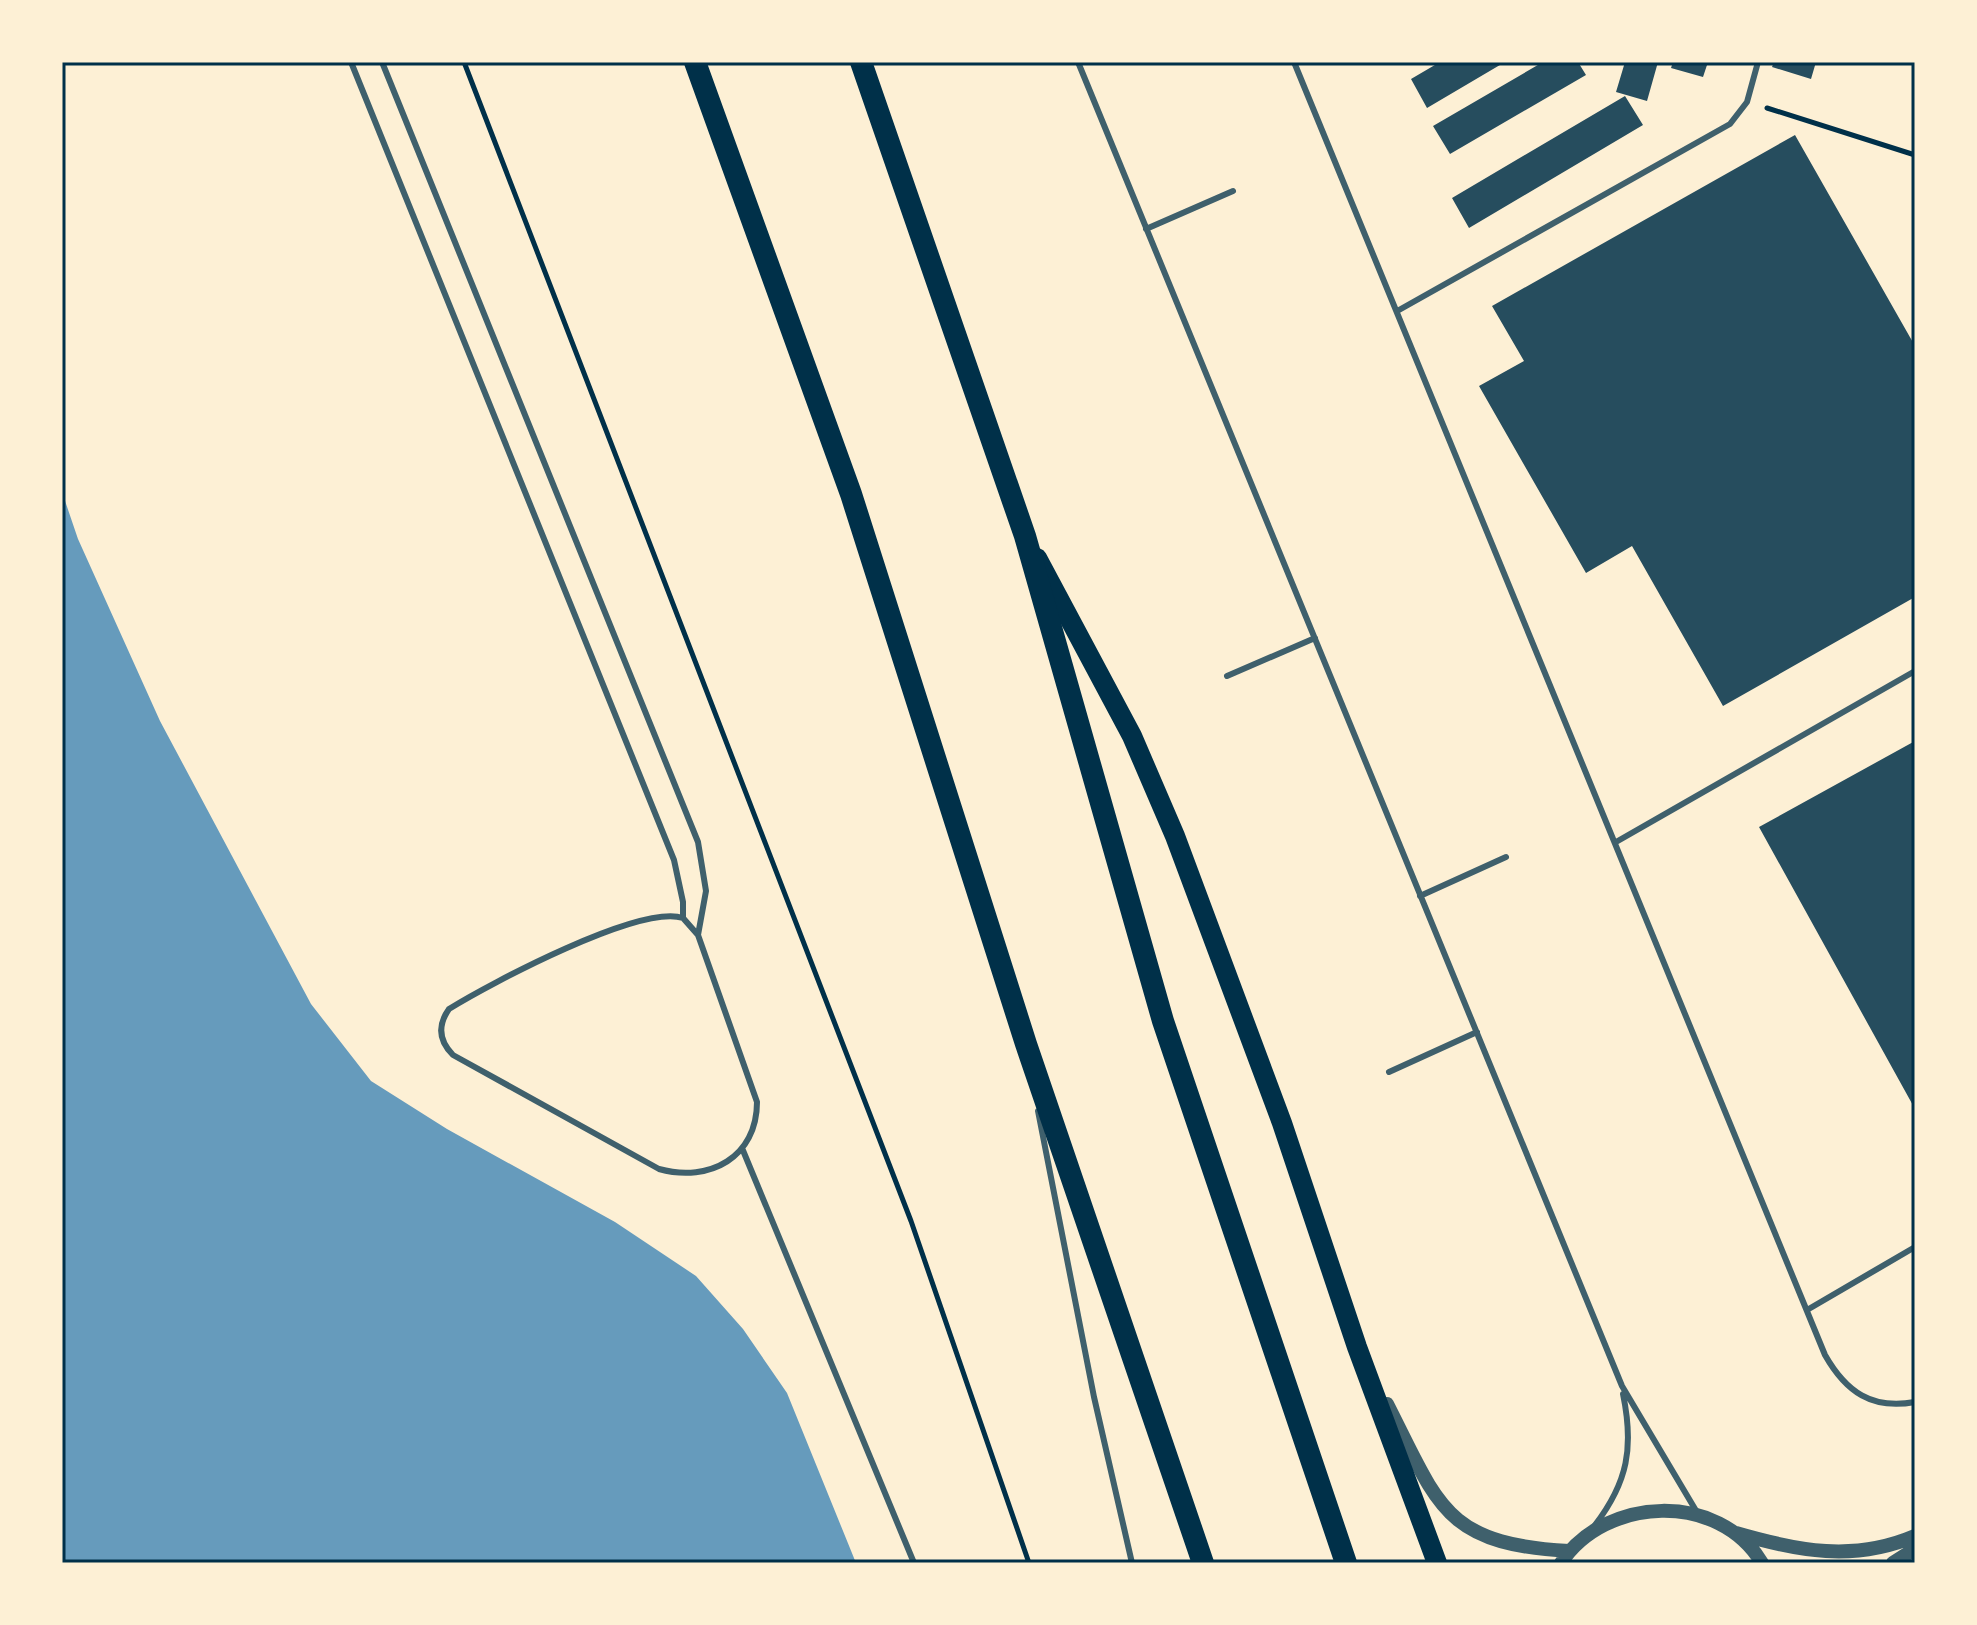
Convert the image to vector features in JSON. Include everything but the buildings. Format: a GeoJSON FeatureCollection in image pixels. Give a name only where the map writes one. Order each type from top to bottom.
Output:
{"type":"FeatureCollection","features":[{"type":"Feature","properties":{"kind":"highway"},"geometry":{"type":"LineString","coordinates":[[695,62],[851,494],[1026,1044],[1203,1563]]}},
{"type":"Feature","properties":{"kind":"highway"},"geometry":{"type":"LineString","coordinates":[[861,62],[1025,536],[1163,1021],[1346,1563]]}},
{"type":"Feature","properties":{"kind":"main road"},"geometry":{"type":"LineString","coordinates":[[1025,536],[1132,736],[1175,836],[1282,1123],[1357,1347],[1437,1563]]}},
{"type":"Feature","properties":{"kind":"street"},"geometry":{"type":"LineString","coordinates":[[1357,1347],[1438,1501],[1478,1535],[1502,1544],[1565,1557],[1592,1530],[1625,1514],[1662,1509],[1699,1515],[1732,1532],[1787,1547],[1830,1552],[1879,1549],[1915,1536]]}},
{"type":"Feature","properties":{"kind":"street"},"geometry":{"type":"LineString","coordinates":[[1732,1532],[1762,1563]]}},
{"type":"Feature","properties":{"kind":"street"},"geometry":{"type":"LineString","coordinates":[[1893,1563],[1915,1549]]}},
{"type":"Feature","properties":{"kind":"lane"},"geometry":{"type":"LineString","coordinates":[[351,62],[674,860],[683,918],[698,935],[757,1102],[757,1123],[742,1148],[722,1164],[705,1171],[674,1173],[659,1169],[453,1055],[441,1037],[444,1017],[449,1009],[531,963],[663,914],[683,918]]}},
{"type":"Feature","properties":{"kind":"lane"},"geometry":{"type":"LineString","coordinates":[[382,62],[698,842],[706,891],[698,935]]}},
{"type":"Feature","properties":{"kind":"lane"},"geometry":{"type":"LineString","coordinates":[[1078,62],[1622,1386],[1699,1515]]}},
{"type":"Feature","properties":{"kind":"lane"},"geometry":{"type":"LineString","coordinates":[[1294,62],[1399,310],[1807,1310],[1838,1378],[1855,1394],[1877,1403],[1915,1402]]}},
{"type":"Feature","properties":{"kind":"lane"},"geometry":{"type":"LineString","coordinates":[[1399,310],[1730,124],[1747,102],[1758,62]]}},
{"type":"Feature","properties":{"kind":"lane"},"geometry":{"type":"LineString","coordinates":[[1146,229],[1233,191]]}},
{"type":"Feature","properties":{"kind":"lane"},"geometry":{"type":"LineString","coordinates":[[1227,676],[1315,638]]}},
{"type":"Feature","properties":{"kind":"lane"},"geometry":{"type":"LineString","coordinates":[[1616,842],[1915,671]]}},
{"type":"Feature","properties":{"kind":"lane"},"geometry":{"type":"LineString","coordinates":[[1420,896],[1506,857]]}},
{"type":"Feature","properties":{"kind":"lane"},"geometry":{"type":"LineString","coordinates":[[1389,1072],[1477,1032]]}},
{"type":"Feature","properties":{"kind":"lane"},"geometry":{"type":"LineString","coordinates":[[1026,1044],[1091,1382],[1132,1563]]}},
{"type":"Feature","properties":{"kind":"lane"},"geometry":{"type":"LineString","coordinates":[[742,1148],[914,1563]]}},
{"type":"Feature","properties":{"kind":"lane"},"geometry":{"type":"LineString","coordinates":[[1807,1310],[1915,1247]]}},
{"type":"Feature","properties":{"kind":"lane"},"geometry":{"type":"LineString","coordinates":[[1592,1530],[1616,1498],[1627,1461],[1629,1423],[1622,1386]]}},
{"type":"Feature","properties":{"kind":"path"},"geometry":{"type":"LineString","coordinates":[[464,62],[911,1221],[1029,1563]]}},
{"type":"Feature","properties":{"kind":"path"},"geometry":{"type":"LineString","coordinates":[[1747,102],[1915,155]]}},
{"type":"Feature","properties":{"kind":"water"},"geometry":{"type":"Polygon","coordinates":[[[62,492],[78,539],[160,721],[311,1004],[371,1081],[447,1129],[615,1222],[696,1276],[743,1329],[787,1393],[856,1563],[62,1563],[62,492]]]}}]}
